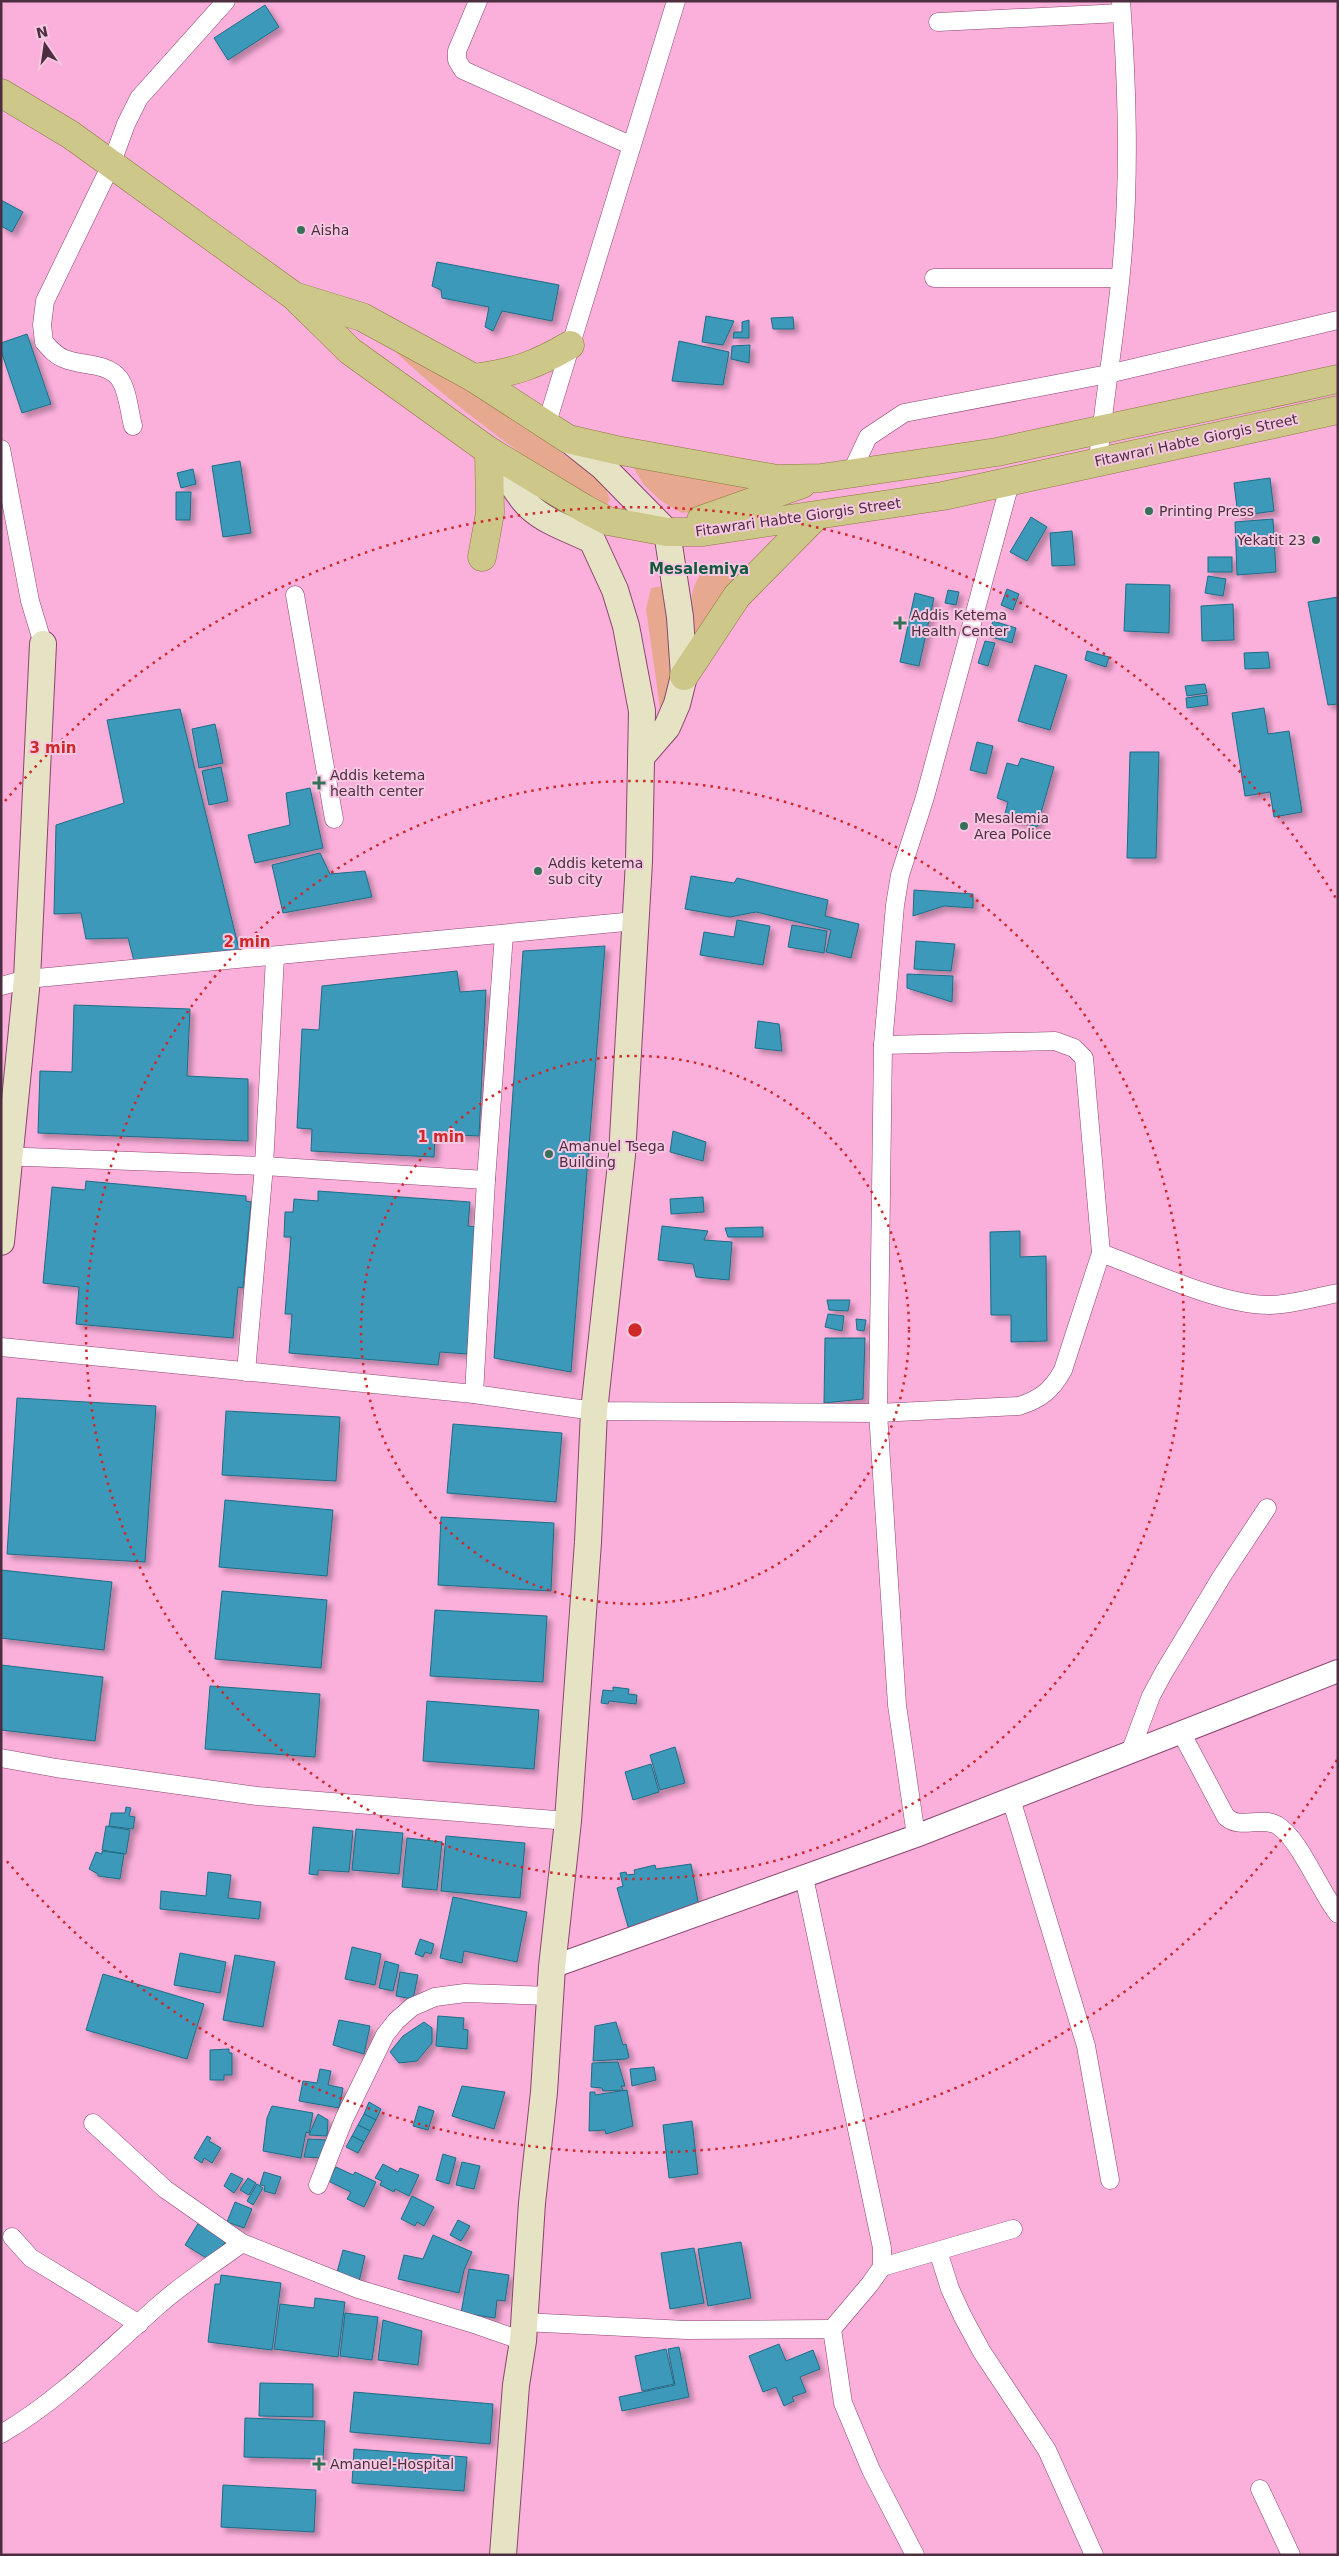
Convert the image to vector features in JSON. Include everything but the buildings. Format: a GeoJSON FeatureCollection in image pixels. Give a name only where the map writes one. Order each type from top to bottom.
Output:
{"type":"FeatureCollection","features":[{"type":"Feature","properties":{"kind":"main road"},"geometry":{"type":"LineString","coordinates":[[1,93],[71,135],[294,296],[362,317],[474,378],[557,433],[602,466],[667,532],[680,616],[684,676],[677,704],[667,727],[642,756]]}},
{"type":"Feature","properties":{"kind":"main road","name":"Fitawrari Habte Giorgis Street"},"geometry":{"type":"LineString","coordinates":[[294,296],[350,351],[494,454],[608,521],[667,532],[702,532],[943,496],[1010,483],[1098,461],[1338,410]]}},
{"type":"Feature","properties":{"kind":"main road"},"geometry":{"type":"LineString","coordinates":[[474,378],[502,374],[537,364],[570,345]]}},
{"type":"Feature","properties":{"kind":"main road"},"geometry":{"type":"LineString","coordinates":[[557,433],[777,479],[821,478],[997,452],[1101,428],[1338,379]]}},
{"type":"Feature","properties":{"kind":"main road"},"geometry":{"type":"LineString","coordinates":[[482,557],[490,513],[494,454]]}},
{"type":"Feature","properties":{"kind":"main road"},"geometry":{"type":"LineString","coordinates":[[494,454],[511,484],[537,515],[592,540],[615,590],[626,626],[642,711],[635,921],[622,1155],[594,1411],[588,1552],[568,1820],[552,1967],[544,2092],[523,2332],[516,2385],[503,2555]]}},
{"type":"Feature","properties":{"kind":"main road"},"geometry":{"type":"LineString","coordinates":[[667,532],[821,478]]}},
{"type":"Feature","properties":{"kind":"main road"},"geometry":{"type":"LineString","coordinates":[[684,676],[737,596],[816,516]]}},
{"type":"Feature","properties":{"kind":"main road"},"geometry":{"type":"LineString","coordinates":[[1,1242],[12,984],[36,646]]}},
{"type":"Feature","properties":{"kind":"main road"},"geometry":{"type":"LineString","coordinates":[[1,1075],[12,984]]}},
{"type":"Feature","properties":{"kind":"street"},"geometry":{"type":"LineString","coordinates":[[132,426],[120,379],[114,373],[102,368],[64,359],[55,354],[44,342],[42,325],[45,301],[50,287],[111,165],[126,124],[139,98],[226,1]]}},
{"type":"Feature","properties":{"kind":"street"},"geometry":{"type":"LineString","coordinates":[[478,1],[457,51],[457,60],[463,70],[630,145]]}},
{"type":"Feature","properties":{"kind":"street"},"geometry":{"type":"LineString","coordinates":[[557,433],[570,345],[630,145],[676,1]]}},
{"type":"Feature","properties":{"kind":"street"},"geometry":{"type":"LineString","coordinates":[[938,22],[1121,7],[1126,93],[1126,192],[1120,278],[1098,461]]}},
{"type":"Feature","properties":{"kind":"street"},"geometry":{"type":"LineString","coordinates":[[934,278],[1120,278]]}},
{"type":"Feature","properties":{"kind":"street"},"geometry":{"type":"LineString","coordinates":[[852,473],[868,437],[904,413],[1108,374],[1338,320]]}},
{"type":"Feature","properties":{"kind":"street"},"geometry":{"type":"LineString","coordinates":[[1,449],[30,601],[36,646]]}},
{"type":"Feature","properties":{"kind":"street"},"geometry":{"type":"LineString","coordinates":[[916,1836],[897,1705],[878,1413],[883,1045],[894,913],[900,875],[928,787],[1010,483]]}},
{"type":"Feature","properties":{"kind":"street"},"geometry":{"type":"LineString","coordinates":[[295,595],[334,819]]}},
{"type":"Feature","properties":{"kind":"street"},"geometry":{"type":"LineString","coordinates":[[12,984],[635,921]]}},
{"type":"Feature","properties":{"kind":"street"},"geometry":{"type":"LineString","coordinates":[[474,1394],[486,1180],[504,934]]}},
{"type":"Feature","properties":{"kind":"street"},"geometry":{"type":"LineString","coordinates":[[246,1372],[264,1166],[275,957]]}},
{"type":"Feature","properties":{"kind":"street"},"geometry":{"type":"LineString","coordinates":[[1,1347],[474,1394],[594,1411],[878,1413],[1019,1406],[1042,1397],[1054,1386],[1063,1370],[1101,1253],[1084,1058],[1074,1048],[1055,1042],[883,1045]]}},
{"type":"Feature","properties":{"kind":"street"},"geometry":{"type":"LineString","coordinates":[[6,1156],[264,1166],[486,1180]]}},
{"type":"Feature","properties":{"kind":"street"},"geometry":{"type":"LineString","coordinates":[[1101,1253],[1214,1295],[1241,1302],[1272,1305],[1338,1293]]}},
{"type":"Feature","properties":{"kind":"street"},"geometry":{"type":"LineString","coordinates":[[1131,1750],[1151,1696],[1164,1672],[1222,1576],[1267,1508]]}},
{"type":"Feature","properties":{"kind":"street"},"geometry":{"type":"LineString","coordinates":[[552,1967],[916,1836],[1131,1750],[1182,1734],[1338,1671]]}},
{"type":"Feature","properties":{"kind":"street"},"geometry":{"type":"LineString","coordinates":[[1182,1734],[1226,1817],[1238,1824],[1260,1822],[1276,1825],[1290,1838],[1338,1914]]}},
{"type":"Feature","properties":{"kind":"street"},"geometry":{"type":"LineString","coordinates":[[1,1758],[56,1768],[257,1796],[568,1820]]}},
{"type":"Feature","properties":{"kind":"street"},"geometry":{"type":"LineString","coordinates":[[1010,1799],[1086,2046],[1110,2180]]}},
{"type":"Feature","properties":{"kind":"street"},"geometry":{"type":"LineString","coordinates":[[804,1877],[882,2248],[882,2267],[832,2329],[843,2403],[871,2470],[915,2555]]}},
{"type":"Feature","properties":{"kind":"street"},"geometry":{"type":"LineString","coordinates":[[318,2185],[344,2119],[385,2036],[396,2021],[412,2007],[435,1997],[466,1993],[550,1996]]}},
{"type":"Feature","properties":{"kind":"street"},"geometry":{"type":"LineString","coordinates":[[93,2123],[165,2189],[242,2243],[358,2289],[477,2325],[523,2332],[832,2329]]}},
{"type":"Feature","properties":{"kind":"street"},"geometry":{"type":"LineString","coordinates":[[882,2267],[1013,2229]]}},
{"type":"Feature","properties":{"kind":"street"},"geometry":{"type":"LineString","coordinates":[[12,2237],[31,2258],[139,2324]]}},
{"type":"Feature","properties":{"kind":"street"},"geometry":{"type":"LineString","coordinates":[[1,2434],[17,2425],[94,2364],[161,2303],[242,2243]]}},
{"type":"Feature","properties":{"kind":"street"},"geometry":{"type":"LineString","coordinates":[[938,2251],[950,2289],[963,2317],[982,2352],[1047,2450],[1094,2555]]}},
{"type":"Feature","properties":{"kind":"street"},"geometry":{"type":"LineString","coordinates":[[1260,2490],[1291,2555]]}},
{"type":"Feature","properties":{"kind":"shaded area"},"geometry":{"type":"Polygon","coordinates":[[[388,345],[500,410],[594,475],[605,487],[610,500],[602,512],[465,411],[388,345]]]}},
{"type":"Feature","properties":{"kind":"shaded area"},"geometry":{"type":"Polygon","coordinates":[[[629,460],[763,488],[714,509],[682,513],[661,501],[644,485],[629,460]]]}},
{"type":"Feature","properties":{"kind":"shaded area"},"geometry":{"type":"Polygon","coordinates":[[[763,564],[697,641],[691,615],[691,599],[700,575],[763,564]]]}},
{"type":"Feature","properties":{"kind":"shaded area"},"geometry":{"type":"Polygon","coordinates":[[[663,586],[679,644],[661,715],[646,609],[651,588],[663,586]]]}},
{"type":"Feature","properties":{"kind":"place","name":"Aisha"},"geometry":{"type":"Point","coordinates":[301,230]}},
{"type":"Feature","properties":{"kind":"place","name":"Printing Press"},"geometry":{"type":"Point","coordinates":[1149,511]}},
{"type":"Feature","properties":{"kind":"place","name":"Yekatit 23"},"geometry":{"type":"Point","coordinates":[1316,540]}},
{"type":"Feature","properties":{"kind":"place","name":"Addis Ketema Health Center"},"geometry":{"type":"Point","coordinates":[900,623]}},
{"type":"Feature","properties":{"kind":"place","name":"Addis ketema health center"},"geometry":{"type":"Point","coordinates":[319,783]}},
{"type":"Feature","properties":{"kind":"place","name":"Mesalemia Area Police"},"geometry":{"type":"Point","coordinates":[964,826]}},
{"type":"Feature","properties":{"kind":"place","name":"Addis ketema sub city"},"geometry":{"type":"Point","coordinates":[538,871]}},
{"type":"Feature","properties":{"kind":"place","name":"Amanuel Tsega Building"},"geometry":{"type":"Point","coordinates":[549,1154]}},
{"type":"Feature","properties":{"kind":"place","name":"Amanuel-Hospital"},"geometry":{"type":"Point","coordinates":[319,2464]}},
{"type":"Feature","properties":{"kind":"district","name":"Mesalemiya"},"geometry":{"type":"Point","coordinates":[699,569]}}]}
